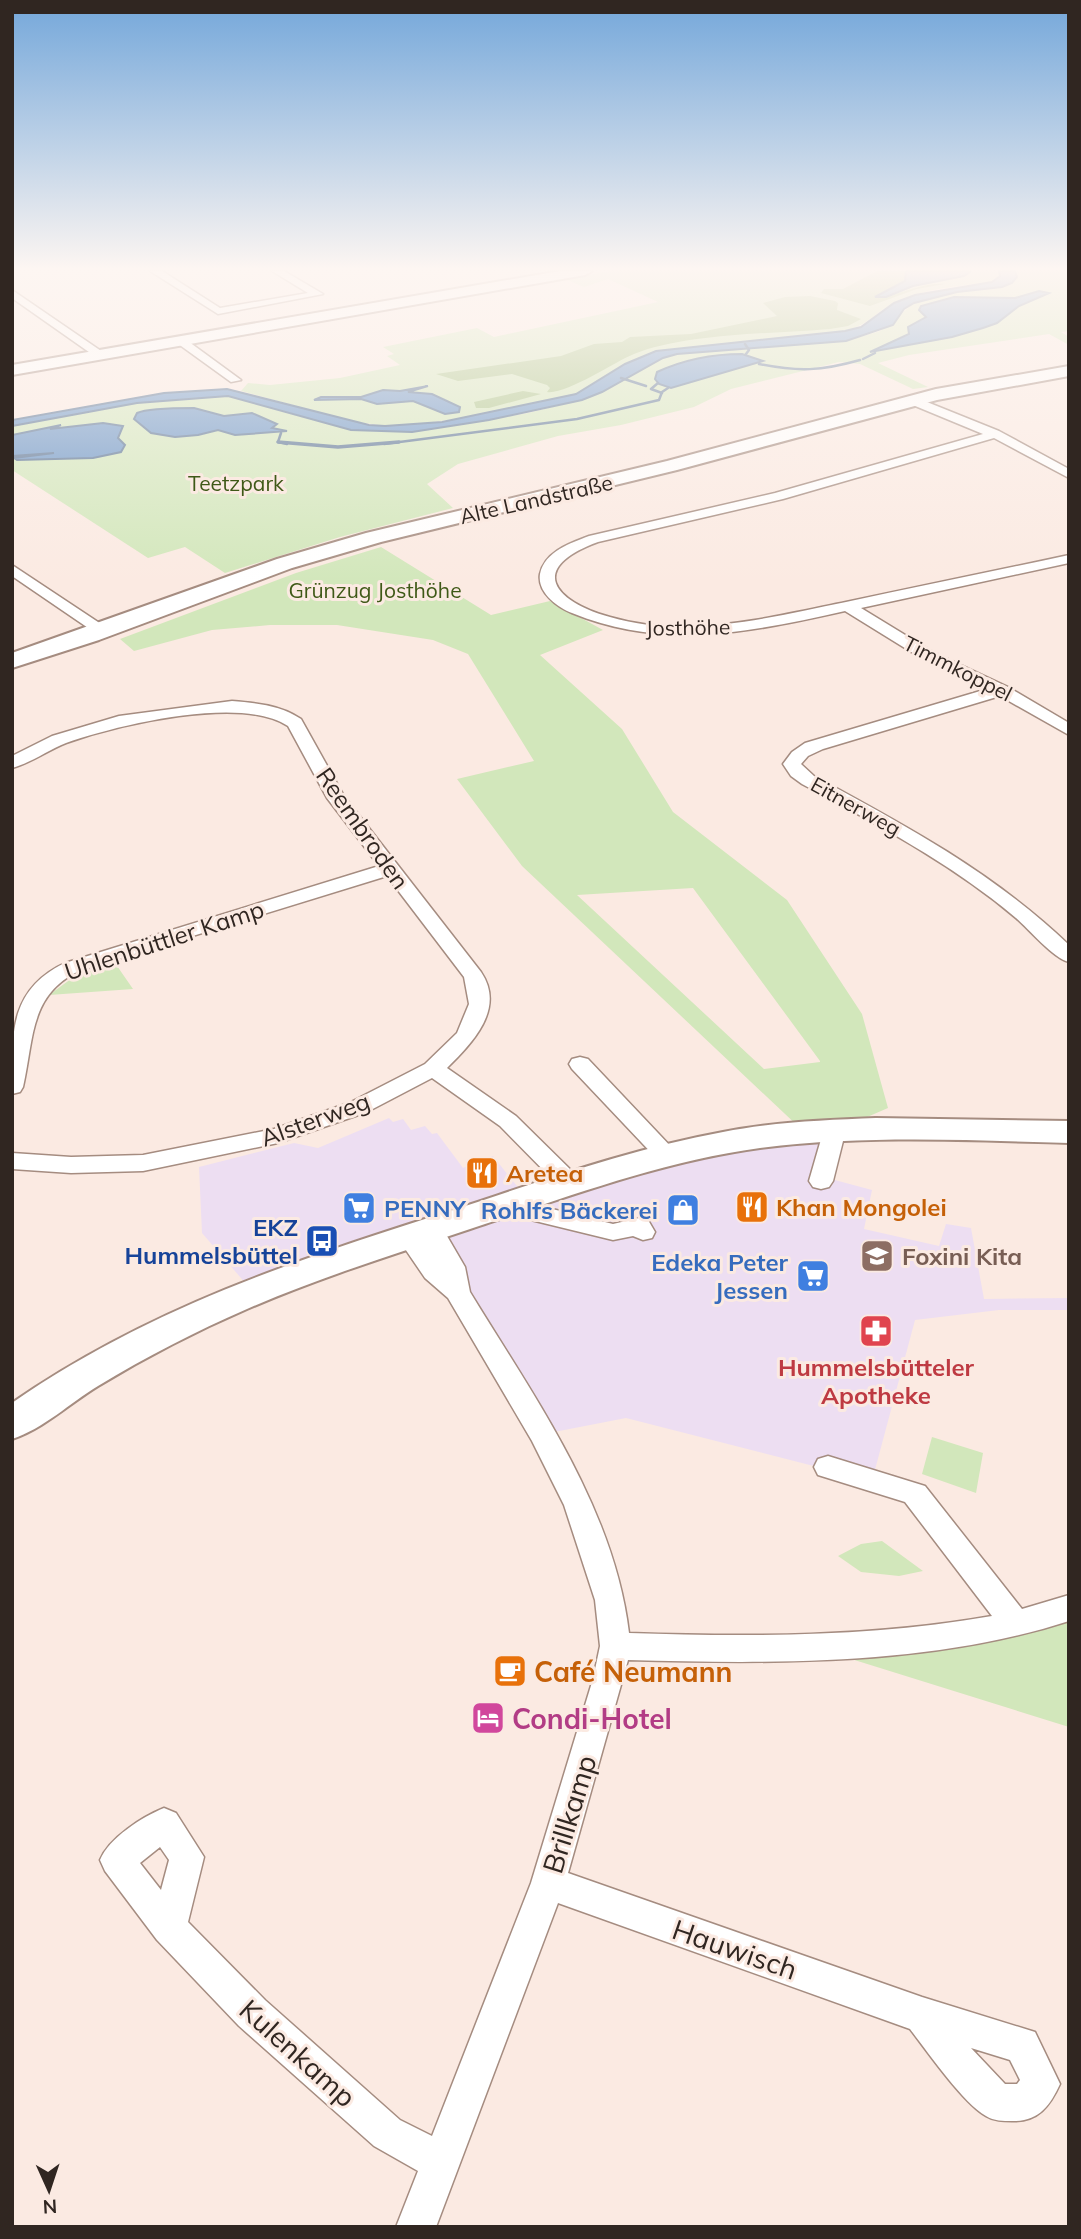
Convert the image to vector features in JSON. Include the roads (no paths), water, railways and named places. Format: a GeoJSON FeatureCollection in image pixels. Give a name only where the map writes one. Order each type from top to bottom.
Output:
{"type":"FeatureCollection","features":[{"type":"Feature","properties":{"kind":"main road","name":"Alte Landstraße"},"geometry":{"type":"LineString","coordinates":[[12,661],[255,574],[359,541],[640,475],[918,398],[1037,375]]}},
{"type":"Feature","properties":{"kind":"main road"},"geometry":{"type":"LineString","coordinates":[[12,1424],[50,1398],[187,1322],[311,1269],[667,1156],[757,1137],[835,1129],[1069,1132]]}},
{"type":"Feature","properties":{"kind":"street"},"geometry":{"type":"LineString","coordinates":[[229,375],[235,380]]}},
{"type":"Feature","properties":{"kind":"street"},"geometry":{"type":"LineString","coordinates":[[918,398],[995,434],[1069,474]]}},
{"type":"Feature","properties":{"kind":"street","name":"Josthöhe"},"geometry":{"type":"LineString","coordinates":[[995,434],[778,496],[594,539],[559,556],[548,572],[550,586],[560,601],[592,618],[623,626],[675,631],[748,626],[1069,559]]}},
{"type":"Feature","properties":{"kind":"street"},"geometry":{"type":"LineString","coordinates":[[12,569],[102,631]]}},
{"type":"Feature","properties":{"kind":"street","name":"Timmkoppel"},"geometry":{"type":"LineString","coordinates":[[847,606],[927,655],[1002,690],[1069,730]]}},
{"type":"Feature","properties":{"kind":"street","name":"Eitnerweg"},"geometry":{"type":"LineString","coordinates":[[1002,690],[806,749],[795,756],[792,764],[797,772],[808,780],[962,867],[1011,903],[1069,956]]}},
{"type":"Feature","properties":{"kind":"street","name":"Reembroden"},"geometry":{"type":"LineString","coordinates":[[12,763],[58,740],[125,720],[209,707],[264,709],[283,715],[295,723],[336,798],[474,976],[480,1004],[467,1036],[433,1069]]}},
{"type":"Feature","properties":{"kind":"street","name":"Uhlenbüttler Kamp"},"geometry":{"type":"LineString","coordinates":[[12,1087],[35,995],[51,978],[72,967],[390,869]]}},
{"type":"Feature","properties":{"kind":"street"},"geometry":{"type":"LineString","coordinates":[[580,1064],[667,1156]]}},
{"type":"Feature","properties":{"kind":"street"},"geometry":{"type":"LineString","coordinates":[[433,1069],[508,1121],[572,1184]]}},
{"type":"Feature","properties":{"kind":"street","name":"Alsterweg"},"geometry":{"type":"LineString","coordinates":[[12,1161],[71,1165],[143,1163],[278,1136],[359,1107],[433,1069]]}},
{"type":"Feature","properties":{"kind":"street"},"geometry":{"type":"LineString","coordinates":[[821,1181],[835,1129]]}},
{"type":"Feature","properties":{"kind":"street"},"geometry":{"type":"LineString","coordinates":[[540,1214],[612,1232],[639,1226],[643,1232]]}},
{"type":"Feature","properties":{"kind":"street","name":"Brillkamp"},"geometry":{"type":"LineString","coordinates":[[416,2227],[439,2161],[548,1883],[610,1679],[615,1646],[610,1600],[578,1505],[543,1436],[457,1292],[434,1272],[420,1233]]}},
{"type":"Feature","properties":{"kind":"street"},"geometry":{"type":"LineString","coordinates":[[828,1466],[915,1494],[1016,1623]]}},
{"type":"Feature","properties":{"kind":"street"},"geometry":{"type":"LineString","coordinates":[[615,1646],[696,1648],[858,1645],[957,1635],[1016,1623],[1069,1608]]}},
{"type":"Feature","properties":{"kind":"street","name":"Hauwisch"},"geometry":{"type":"LineString","coordinates":[[548,1883],[922,2015]]}},
{"type":"Feature","properties":{"kind":"street","name":"Kulenkamp"},"geometry":{"type":"LineString","coordinates":[[169,1928],[252,2013],[387,2133],[439,2161]]}},
{"type":"Feature","properties":{"kind":"water"},"geometry":{"type":"Polygon","coordinates":[[[606,375],[632,375],[582,400],[489,420],[412,432],[351,430],[228,396],[137,403],[12,426],[12,420],[164,393],[227,389],[369,425],[385,426],[442,422],[576,394],[606,375]]]}},
{"type":"Feature","properties":{"kind":"water"},"geometry":{"type":"Polygon","coordinates":[[[656,375],[714,375],[671,388],[659,384],[655,379],[656,375]]]}},
{"type":"Feature","properties":{"kind":"water"},"geometry":{"type":"Polygon","coordinates":[[[428,386],[408,392],[432,394],[460,407],[459,412],[445,414],[413,401],[377,404],[361,399],[314,400],[321,397],[361,397],[383,390],[400,391],[428,386]]]}},
{"type":"Feature","properties":{"kind":"water"},"geometry":{"type":"Polygon","coordinates":[[[194,408],[224,416],[252,413],[277,424],[272,428],[287,431],[235,435],[218,430],[175,437],[151,433],[134,419],[137,413],[149,410],[194,408]]]}},
{"type":"Feature","properties":{"kind":"water"},"geometry":{"type":"Polygon","coordinates":[[[103,423],[123,426],[118,438],[125,445],[121,452],[93,458],[14,458],[54,453],[12,456],[12,435],[61,425],[50,429],[103,423]]]}},
{"type":"Feature","properties":{"kind":"waterway"},"geometry":{"type":"LineString","coordinates":[[621,378],[646,386]]}},
{"type":"Feature","properties":{"kind":"waterway"},"geometry":{"type":"LineString","coordinates":[[658,383],[651,389],[662,393]]}},
{"type":"Feature","properties":{"kind":"waterway"},"geometry":{"type":"LineString","coordinates":[[662,393],[668,388]]}},
{"type":"Feature","properties":{"kind":"waterway"},"geometry":{"type":"LineString","coordinates":[[384,444],[577,419],[659,400],[662,393]]}},
{"type":"Feature","properties":{"kind":"waterway"},"geometry":{"type":"LineString","coordinates":[[278,442],[281,433]]}},
{"type":"Feature","properties":{"kind":"waterway"},"geometry":{"type":"LineString","coordinates":[[278,442],[338,447],[399,442]]}},
{"type":"Feature","properties":{"kind":"waterway"},"geometry":{"type":"LineString","coordinates":[[278,442],[287,444]]}},
{"type":"Feature","properties":{"kind":"place","name":"Aretea"},"geometry":{"type":"Point","coordinates":[482,1173]}},
{"type":"Feature","properties":{"kind":"place","name":"Khan Mongolei"},"geometry":{"type":"Point","coordinates":[752,1207]}},
{"type":"Feature","properties":{"kind":"place","name":"PENNY"},"geometry":{"type":"Point","coordinates":[359,1208]}},
{"type":"Feature","properties":{"kind":"place","name":"Rohlfs Bäckerei"},"geometry":{"type":"Point","coordinates":[683,1210]}},
{"type":"Feature","properties":{"kind":"place","name":"EKZ Hummelsbüttel"},"geometry":{"type":"Point","coordinates":[322,1241]}},
{"type":"Feature","properties":{"kind":"place","name":"Foxini Kita"},"geometry":{"type":"Point","coordinates":[877,1256]}},
{"type":"Feature","properties":{"kind":"place","name":"Edeka Peter Jessen"},"geometry":{"type":"Point","coordinates":[813,1276]}},
{"type":"Feature","properties":{"kind":"place","name":"Hummelsbütteler Apotheke"},"geometry":{"type":"Point","coordinates":[876,1331]}},
{"type":"Feature","properties":{"kind":"place","name":"Café Neumann"},"geometry":{"type":"Point","coordinates":[510,1671]}},
{"type":"Feature","properties":{"kind":"place","name":"Condi-Hotel"},"geometry":{"type":"Point","coordinates":[488,1718]}},
{"type":"Feature","properties":{"kind":"park label","name":"Teetzpark"},"geometry":{"type":"Point","coordinates":[236,483]}},
{"type":"Feature","properties":{"kind":"park label","name":"Grünzug Josthöhe"},"geometry":{"type":"Point","coordinates":[375,590]}}]}
